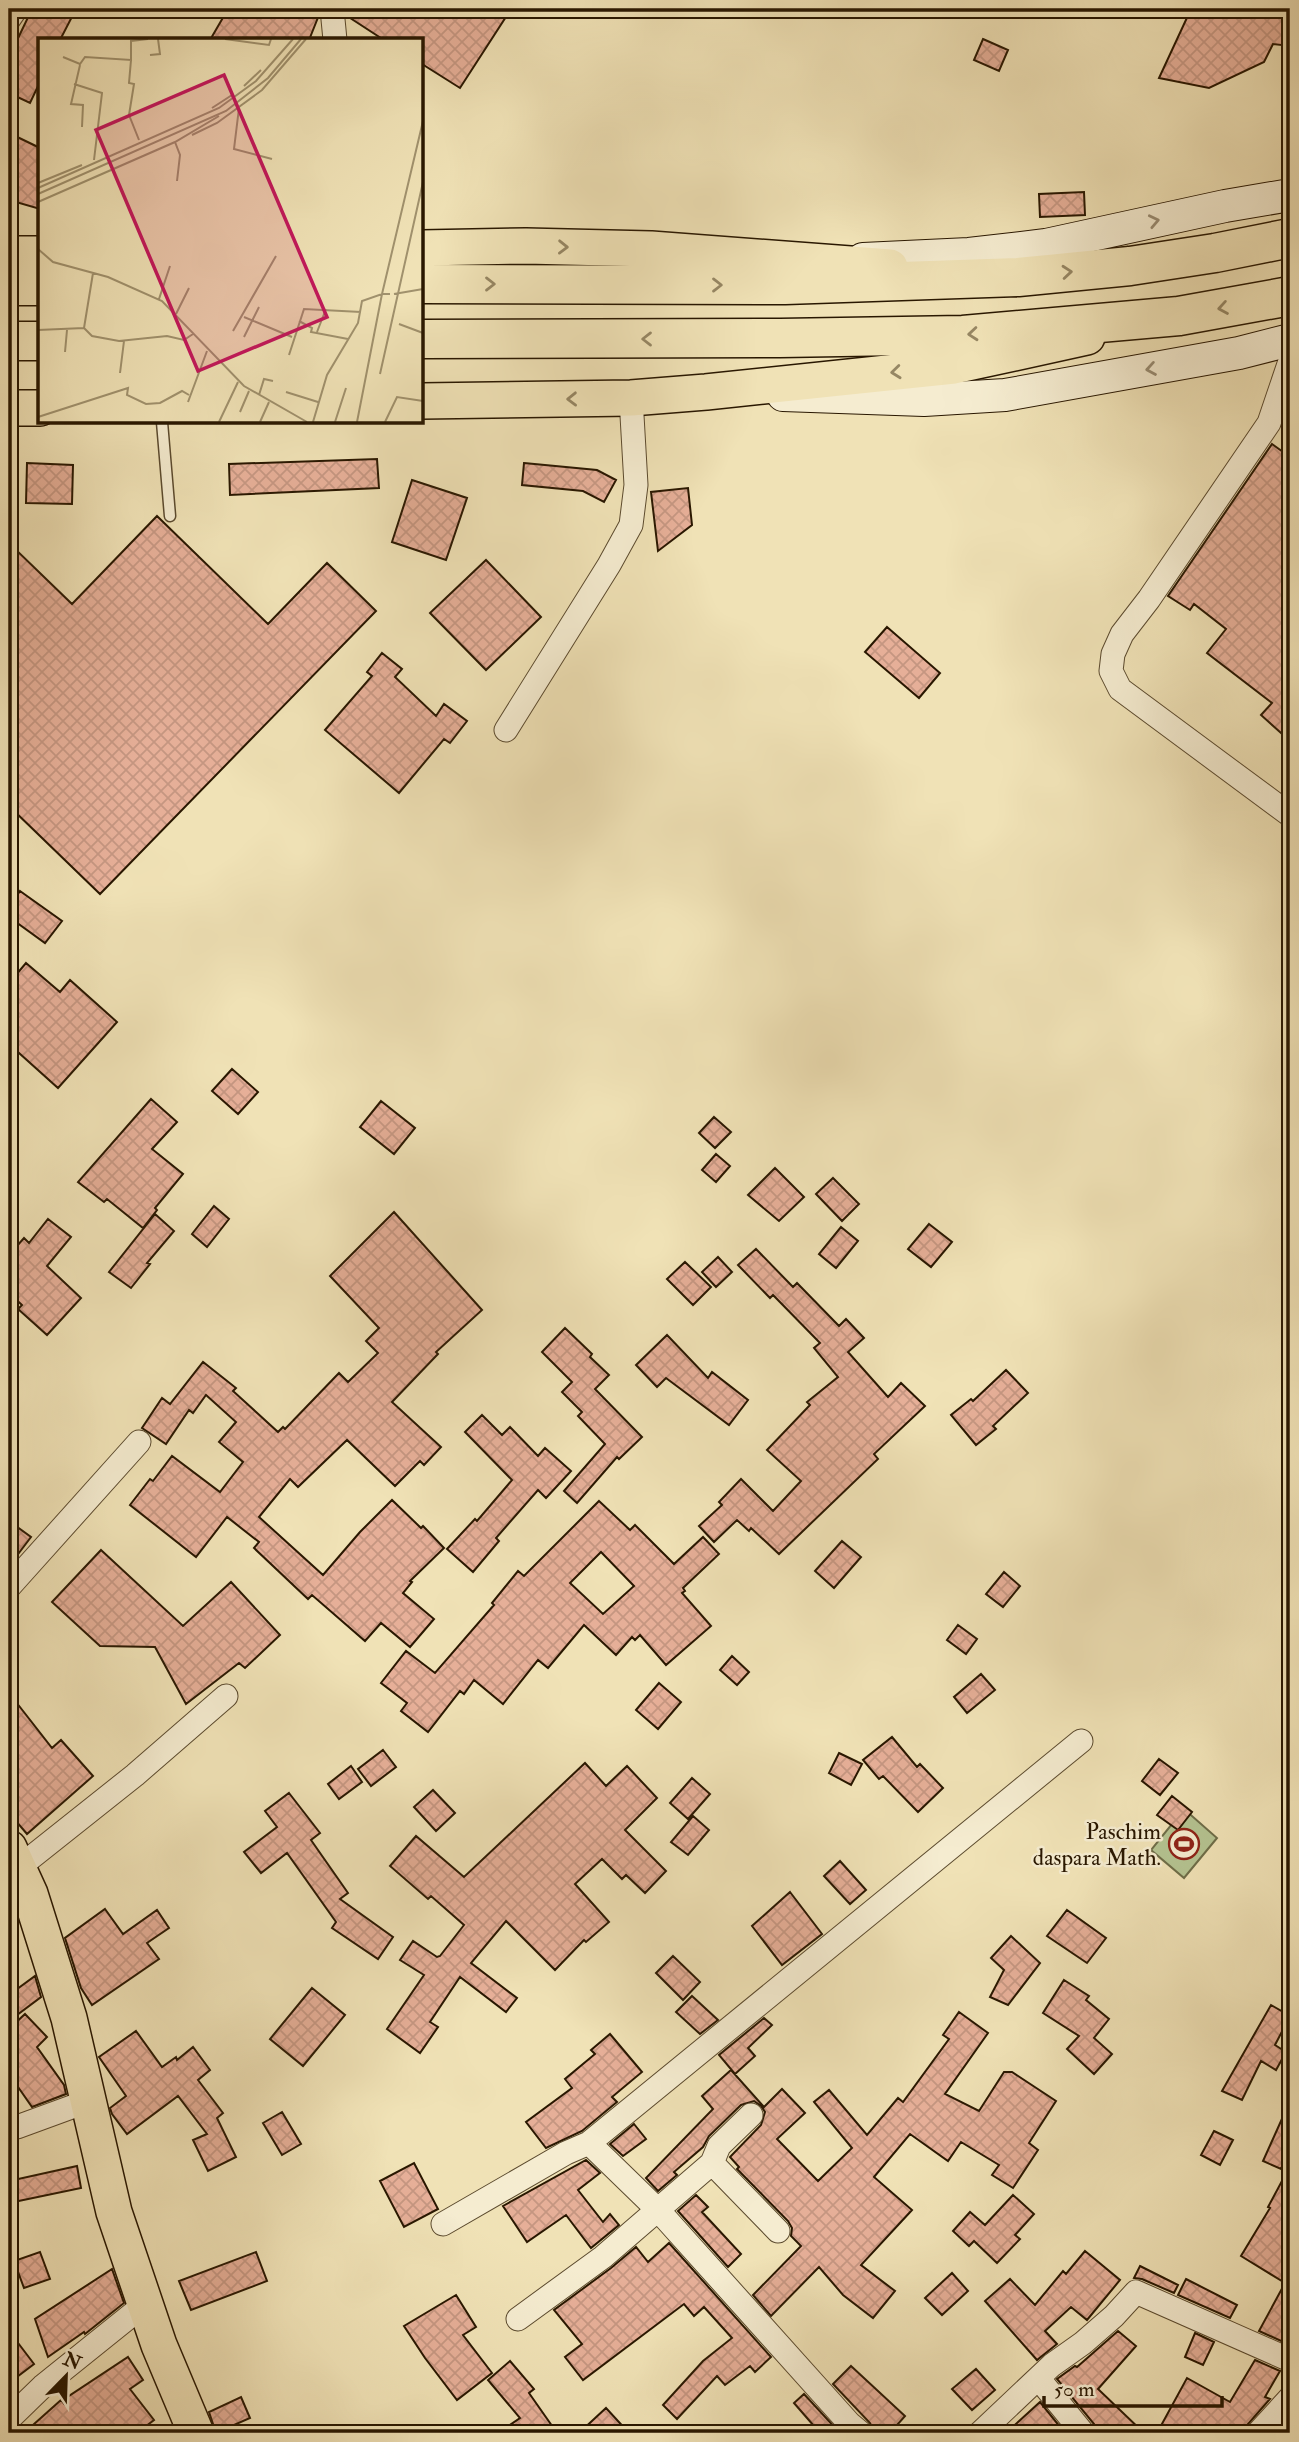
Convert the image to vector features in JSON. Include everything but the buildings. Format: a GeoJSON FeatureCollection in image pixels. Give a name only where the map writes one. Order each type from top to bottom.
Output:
{"type":"FeatureCollection","features":[{"type":"Feature","properties":{"kind":"highway"},"geometry":{"type":"LineString","coordinates":[[424,284],[785,285],[1018,276],[1130,267],[1290,238]]}},
{"type":"Feature","properties":{"kind":"highway"},"geometry":{"type":"LineString","coordinates":[[9,286],[38,286]]}},
{"type":"Feature","properties":{"kind":"highway"},"geometry":{"type":"LineString","coordinates":[[424,339],[963,335],[1179,316],[1290,296]]}},
{"type":"Feature","properties":{"kind":"highway"},"geometry":{"type":"LineString","coordinates":[[9,341],[38,341]]}},
{"type":"Feature","properties":{"kind":"main road"},"geometry":{"type":"LineString","coordinates":[[424,248],[526,246],[651,249],[1018,276]]}},
{"type":"Feature","properties":{"kind":"main road"},"geometry":{"type":"LineString","coordinates":[[9,254],[38,254]]}},
{"type":"Feature","properties":{"kind":"main road"},"geometry":{"type":"LineString","coordinates":[[424,401],[631,398],[954,366],[1179,316]]}},
{"type":"Feature","properties":{"kind":"main road"},"geometry":{"type":"LineString","coordinates":[[9,408],[38,408]]}},
{"type":"Feature","properties":{"kind":"main road"},"geometry":{"type":"LineString","coordinates":[[13,1858],[30,1894],[69,2018],[114,2213],[145,2304],[196,2433]]}},
{"type":"Feature","properties":{"kind":"street"},"geometry":{"type":"LineString","coordinates":[[9,19],[16,9]]}},
{"type":"Feature","properties":{"kind":"street"},"geometry":{"type":"LineString","coordinates":[[332,9],[335,38]]}},
{"type":"Feature","properties":{"kind":"street"},"geometry":{"type":"LineString","coordinates":[[795,260],[907,258],[1046,245],[1225,206],[1290,195]]}},
{"type":"Feature","properties":{"kind":"street"},"geometry":{"type":"LineString","coordinates":[[706,392],[924,400],[1005,395],[1239,353],[1290,340]]}},
{"type":"Feature","properties":{"kind":"street"},"geometry":{"type":"LineString","coordinates":[[1290,362],[1269,423],[1122,634],[1113,654],[1111,671],[1120,689],[1290,815]]}},
{"type":"Feature","properties":{"kind":"street"},"geometry":{"type":"LineString","coordinates":[[506,730],[631,525],[636,485],[631,398]]}},
{"type":"Feature","properties":{"kind":"street"},"geometry":{"type":"LineString","coordinates":[[9,1587],[139,1442]]}},
{"type":"Feature","properties":{"kind":"street"},"geometry":{"type":"LineString","coordinates":[[13,1858],[135,1775],[226,1696]]}},
{"type":"Feature","properties":{"kind":"street"},"geometry":{"type":"LineString","coordinates":[[443,2224],[566,2153],[589,2143],[1081,1741]]}},
{"type":"Feature","properties":{"kind":"street"},"geometry":{"type":"LineString","coordinates":[[9,2126],[17,2127],[88,2101]]}},
{"type":"Feature","properties":{"kind":"street"},"geometry":{"type":"LineString","coordinates":[[518,2319],[603,2257],[712,2163],[719,2146],[751,2115]]}},
{"type":"Feature","properties":{"kind":"street"},"geometry":{"type":"LineString","coordinates":[[589,2143],[658,2210],[849,2423],[861,2433]]}},
{"type":"Feature","properties":{"kind":"street"},"geometry":{"type":"LineString","coordinates":[[712,2163],[778,2231]]}},
{"type":"Feature","properties":{"kind":"street"},"geometry":{"type":"LineString","coordinates":[[980,2433],[1052,2365],[1114,2316],[1136,2292],[1290,2360]]}},
{"type":"Feature","properties":{"kind":"street"},"geometry":{"type":"LineString","coordinates":[[9,2419],[43,2386],[145,2304]]}},
{"type":"Feature","properties":{"kind":"street"},"geometry":{"type":"LineString","coordinates":[[1039,2379],[1083,2433]]}},
{"type":"Feature","properties":{"kind":"street"},"geometry":{"type":"LineString","coordinates":[[1258,2433],[1290,2398]]}},
{"type":"Feature","properties":{"kind":"lane"},"geometry":{"type":"LineString","coordinates":[[162,424],[170,516]]}},
{"type":"Feature","properties":{"kind":"green space","name":"Paschim daspara Math."},"geometry":{"type":"Polygon","coordinates":[[[1184,1809],[1217,1838],[1184,1878],[1151,1850],[1184,1809]]]}},
{"type":"Feature","properties":{"kind":"place","name":"Paschim daspara Math."},"geometry":{"type":"Point","coordinates":[1184,1844]}}]}
